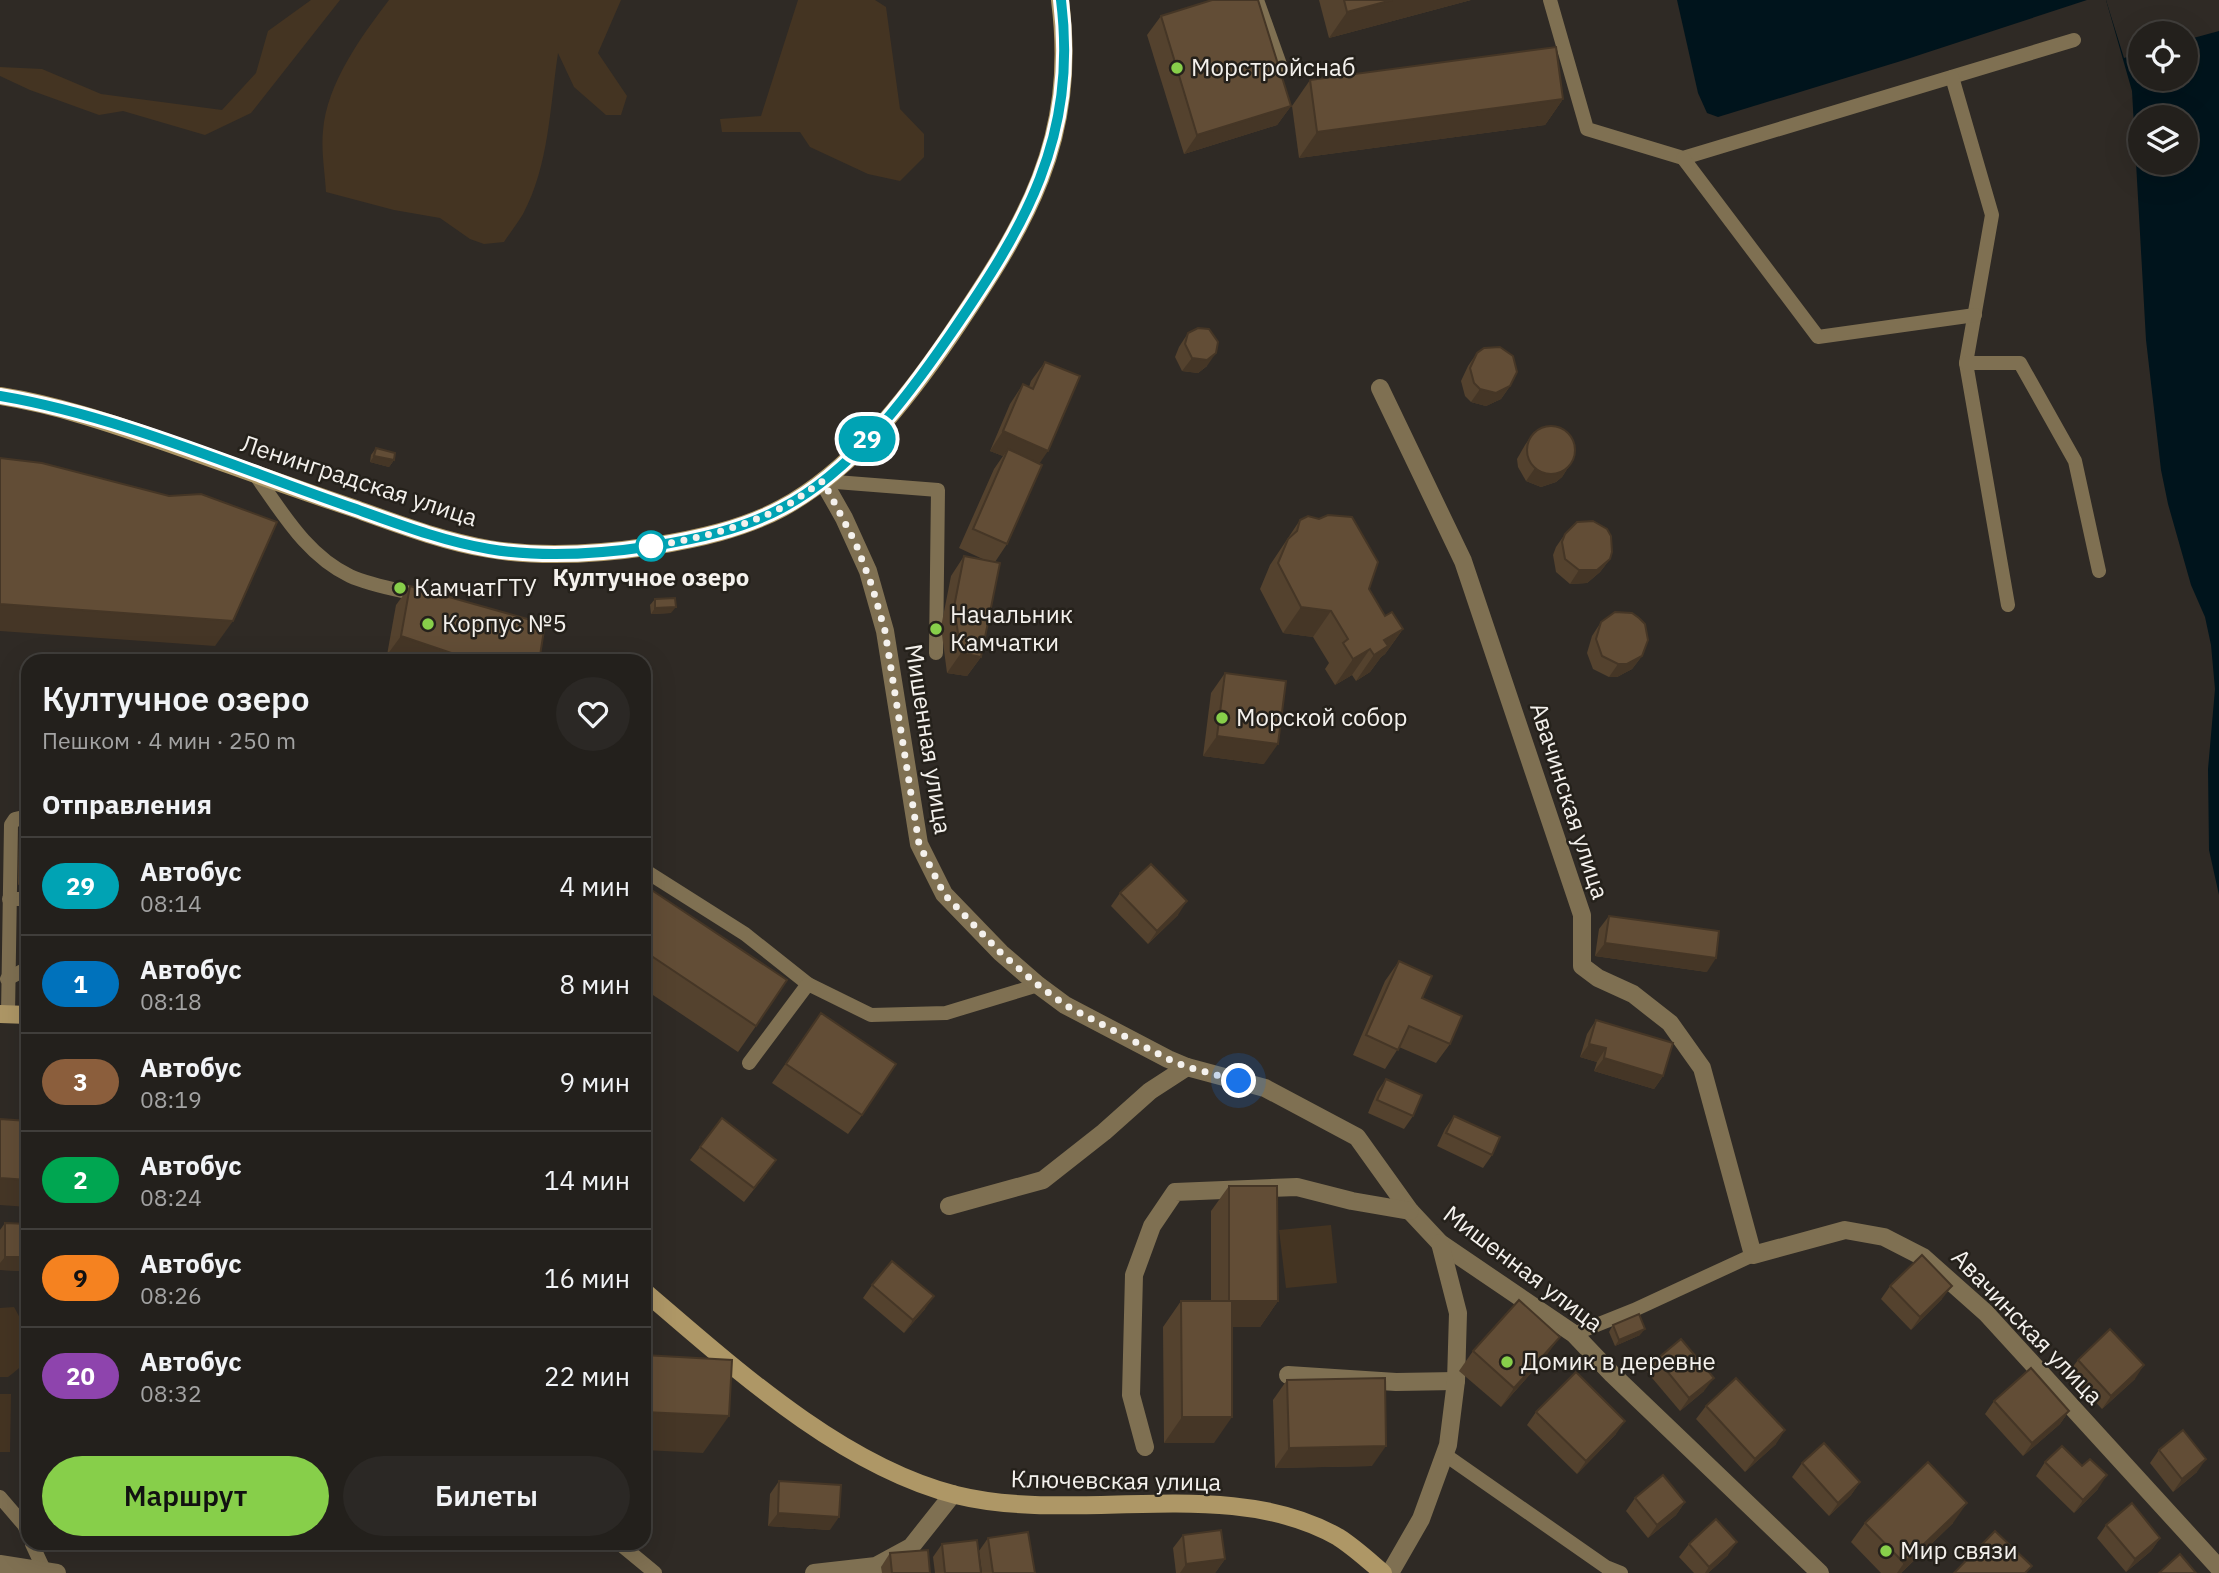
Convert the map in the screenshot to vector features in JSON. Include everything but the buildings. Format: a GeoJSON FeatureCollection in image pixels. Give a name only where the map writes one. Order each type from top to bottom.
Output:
{"type":"FeatureCollection","features":[{"type":"Feature","properties":{"kind":"main road","name":"Ленинградская улица"},"geometry":{"type":"LineString","coordinates":[[0,396],[77,412],[422,532],[491,549],[534,553],[617,551],[677,542],[746,524],[783,508],[823,481],[895,410],[982,287],[1022,220],[1041,180],[1059,118],[1065,69],[1065,39],[1060,0]]}},
{"type":"Feature","properties":{"kind":"main road","name":"Ключевская улица"},"geometry":{"type":"LineString","coordinates":[[651,1297],[795,1415],[868,1459],[909,1479],[978,1500],[1031,1506],[1198,1504],[1257,1510],[1292,1518],[1337,1537],[1383,1573]]}},
{"type":"Feature","properties":{"kind":"street","name":"Авачинская улица"},"geometry":{"type":"LineString","coordinates":[[1380,388],[1463,561],[1582,915],[1582,966],[1598,978],[1633,994],[1670,1023],[1702,1068],[1753,1255],[1845,1230],[1884,1237],[1923,1257],[1986,1313],[2219,1568]]}},
{"type":"Feature","properties":{"kind":"street","name":"Мишенная улица"},"geometry":{"type":"LineString","coordinates":[[823,481],[844,518],[867,571],[885,631],[919,844],[944,894],[1001,953],[1065,1005],[1187,1067],[1265,1088],[1356,1137],[1410,1211],[1440,1243],[1574,1334],[1821,1573]]}},
{"type":"Feature","properties":{"kind":"street"},"geometry":{"type":"LineString","coordinates":[[949,1206],[1043,1180],[1104,1132],[1150,1091],[1187,1067]]}},
{"type":"Feature","properties":{"kind":"street"},"geometry":{"type":"LineString","coordinates":[[1145,1447],[1131,1395],[1134,1275],[1152,1226],[1175,1192],[1251,1191],[1297,1187],[1352,1201],[1410,1211]]}},
{"type":"Feature","properties":{"kind":"street"},"geometry":{"type":"LineString","coordinates":[[1390,1573],[1421,1518],[1448,1445],[1456,1381],[1458,1313],[1440,1243]]}},
{"type":"Feature","properties":{"kind":"street"},"geometry":{"type":"LineString","coordinates":[[1288,1375],[1396,1382],[1456,1381]]}},
{"type":"Feature","properties":{"kind":"street"},"geometry":{"type":"LineString","coordinates":[[814,1573],[876,1566],[911,1547],[953,1494]]}},
{"type":"Feature","properties":{"kind":"street"},"geometry":{"type":"LineString","coordinates":[[0,1564],[51,1572]]}},
{"type":"Feature","properties":{"kind":"lane"},"geometry":{"type":"LineString","coordinates":[[1257,0],[1282,70]]}},
{"type":"Feature","properties":{"kind":"lane"},"geometry":{"type":"LineString","coordinates":[[1550,0],[1587,130],[1683,158],[2074,40]]}},
{"type":"Feature","properties":{"kind":"lane"},"geometry":{"type":"LineString","coordinates":[[1952,77],[1992,215],[1966,363],[2008,605]]}},
{"type":"Feature","properties":{"kind":"lane"},"geometry":{"type":"LineString","coordinates":[[1683,158],[1818,337],[1975,315]]}},
{"type":"Feature","properties":{"kind":"lane"},"geometry":{"type":"LineString","coordinates":[[1966,363],[2020,363],[2075,461],[2099,571]]}},
{"type":"Feature","properties":{"kind":"lane"},"geometry":{"type":"LineString","coordinates":[[254,473],[303,540],[325,562],[353,577],[432,598]]}},
{"type":"Feature","properties":{"kind":"lane"},"geometry":{"type":"LineString","coordinates":[[823,481],[938,490],[936,653]]}},
{"type":"Feature","properties":{"kind":"lane"},"geometry":{"type":"LineString","coordinates":[[4,1014],[11,825],[15,819],[21,818]]}},
{"type":"Feature","properties":{"kind":"lane"},"geometry":{"type":"LineString","coordinates":[[651,874],[745,934],[808,984],[871,1015],[946,1013],[1038,985]]}},
{"type":"Feature","properties":{"kind":"lane"},"geometry":{"type":"LineString","coordinates":[[9,899],[21,899]]}},
{"type":"Feature","properties":{"kind":"lane"},"geometry":{"type":"LineString","coordinates":[[7,979],[21,972]]}},
{"type":"Feature","properties":{"kind":"lane"},"geometry":{"type":"LineString","coordinates":[[748,1063],[808,984]]}},
{"type":"Feature","properties":{"kind":"lane"},"geometry":{"type":"LineString","coordinates":[[1574,1334],[1634,1310],[1753,1255]]}},
{"type":"Feature","properties":{"kind":"lane"},"geometry":{"type":"LineString","coordinates":[[1444,1454],[1606,1567],[1621,1573]]}},
{"type":"Feature","properties":{"kind":"lane"},"geometry":{"type":"LineString","coordinates":[[0,1497],[21,1522]]}},
{"type":"Feature","properties":{"kind":"lane"},"geometry":{"type":"LineString","coordinates":[[36,1550],[51,1572]]}},
{"type":"Feature","properties":{"kind":"lane"},"geometry":{"type":"LineString","coordinates":[[627,1550],[655,1573]]}},
{"type":"Feature","properties":{"kind":"shaded area"},"geometry":{"type":"Polygon","coordinates":[[[311,0],[340,0],[251,113],[205,135],[123,111],[99,115],[0,76],[0,67],[42,69],[101,94],[222,110],[256,73],[268,31],[311,0]]]}},
{"type":"Feature","properties":{"kind":"shaded area"},"geometry":{"type":"Polygon","coordinates":[[[389,0],[621,0],[598,53],[627,96],[621,115],[606,115],[574,87],[558,53],[547,135],[538,176],[523,214],[504,242],[484,244],[470,239],[440,218],[394,210],[326,192],[323,139],[331,95],[347,61],[389,0]]]}},
{"type":"Feature","properties":{"kind":"shaded area"},"geometry":{"type":"Polygon","coordinates":[[[798,0],[875,0],[886,7],[900,109],[924,134],[924,157],[900,181],[868,174],[810,147],[800,132],[722,132],[720,119],[761,116],[798,0]]]}},
{"type":"Feature","properties":{"kind":"shaded area"},"geometry":{"type":"Polygon","coordinates":[[[1331,1225],[1337,1283],[1286,1288],[1279,1230],[1331,1225]]]}},
{"type":"Feature","properties":{"kind":"shaded area"},"geometry":{"type":"Polygon","coordinates":[[[14,1307],[21,1320],[21,1365],[8,1377],[0,1377],[0,1308],[14,1307]]]}},
{"type":"Feature","properties":{"kind":"shaded area"},"geometry":{"type":"Polygon","coordinates":[[[0,1394],[11,1394],[10,1452],[0,1452],[0,1394]]]}},
{"type":"Feature","properties":{"kind":"water"},"geometry":{"type":"Polygon","coordinates":[[[1677,0],[2087,0],[1718,117],[1707,113],[1698,93],[1677,0]]]}},
{"type":"Feature","properties":{"kind":"water"},"geometry":{"type":"Polygon","coordinates":[[[2106,0],[2219,0],[2219,895],[2209,850],[2208,769],[2215,689],[2211,645],[2205,617],[2191,585],[2161,470],[2146,340],[2137,175],[2198,175],[2198,105],[2133,105],[2132,91],[2198,91],[2198,21],[2128,21],[2128,77],[2106,0]]]}},
{"type":"Feature","properties":{"kind":"pier"},"geometry":{"type":"Polygon","coordinates":[[[2106,0],[2219,0],[2219,31],[2198,37],[2198,21],[2128,21],[2128,57],[2124,58],[2106,0]]]}},
{"type":"Feature","properties":{"kind":"bus line","name":"29"},"geometry":{"type":"LineString","coordinates":[[0,396],[77,412],[422,532],[491,549],[534,553],[617,551],[677,542],[746,524],[783,508],[823,481],[895,410],[950,336],[1009,245],[1041,180],[1059,118],[1065,69],[1061,0]]}},
{"type":"Feature","properties":{"kind":"place","name":"Морстройснаб"},"geometry":{"type":"Point","coordinates":[1177,68]}},
{"type":"Feature","properties":{"kind":"place","name":"Култучное озеро"},"geometry":{"type":"Point","coordinates":[651,546]}},
{"type":"Feature","properties":{"kind":"place","name":"КамчатГТУ"},"geometry":{"type":"Point","coordinates":[400,588]}},
{"type":"Feature","properties":{"kind":"place","name":"Корпус №5"},"geometry":{"type":"Point","coordinates":[428,624]}},
{"type":"Feature","properties":{"kind":"place","name":"Начальник Камчатки"},"geometry":{"type":"Point","coordinates":[936,629]}},
{"type":"Feature","properties":{"kind":"place","name":"Морской собор"},"geometry":{"type":"Point","coordinates":[1222,718]}},
{"type":"Feature","properties":{"kind":"place","name":"Домик в деревне"},"geometry":{"type":"Point","coordinates":[1507,1362]}},
{"type":"Feature","properties":{"kind":"place","name":"Мир связи"},"geometry":{"type":"Point","coordinates":[1886,1551]}},
{"type":"Feature","properties":{"kind":"route"},"geometry":{"type":"LineString","coordinates":[[651,546],[649,547],[746,524],[783,508],[823,481],[844,518],[872,586],[885,631],[919,844],[944,894],[1001,953],[1065,1005],[1168,1059],[1239,1081]]}}]}
